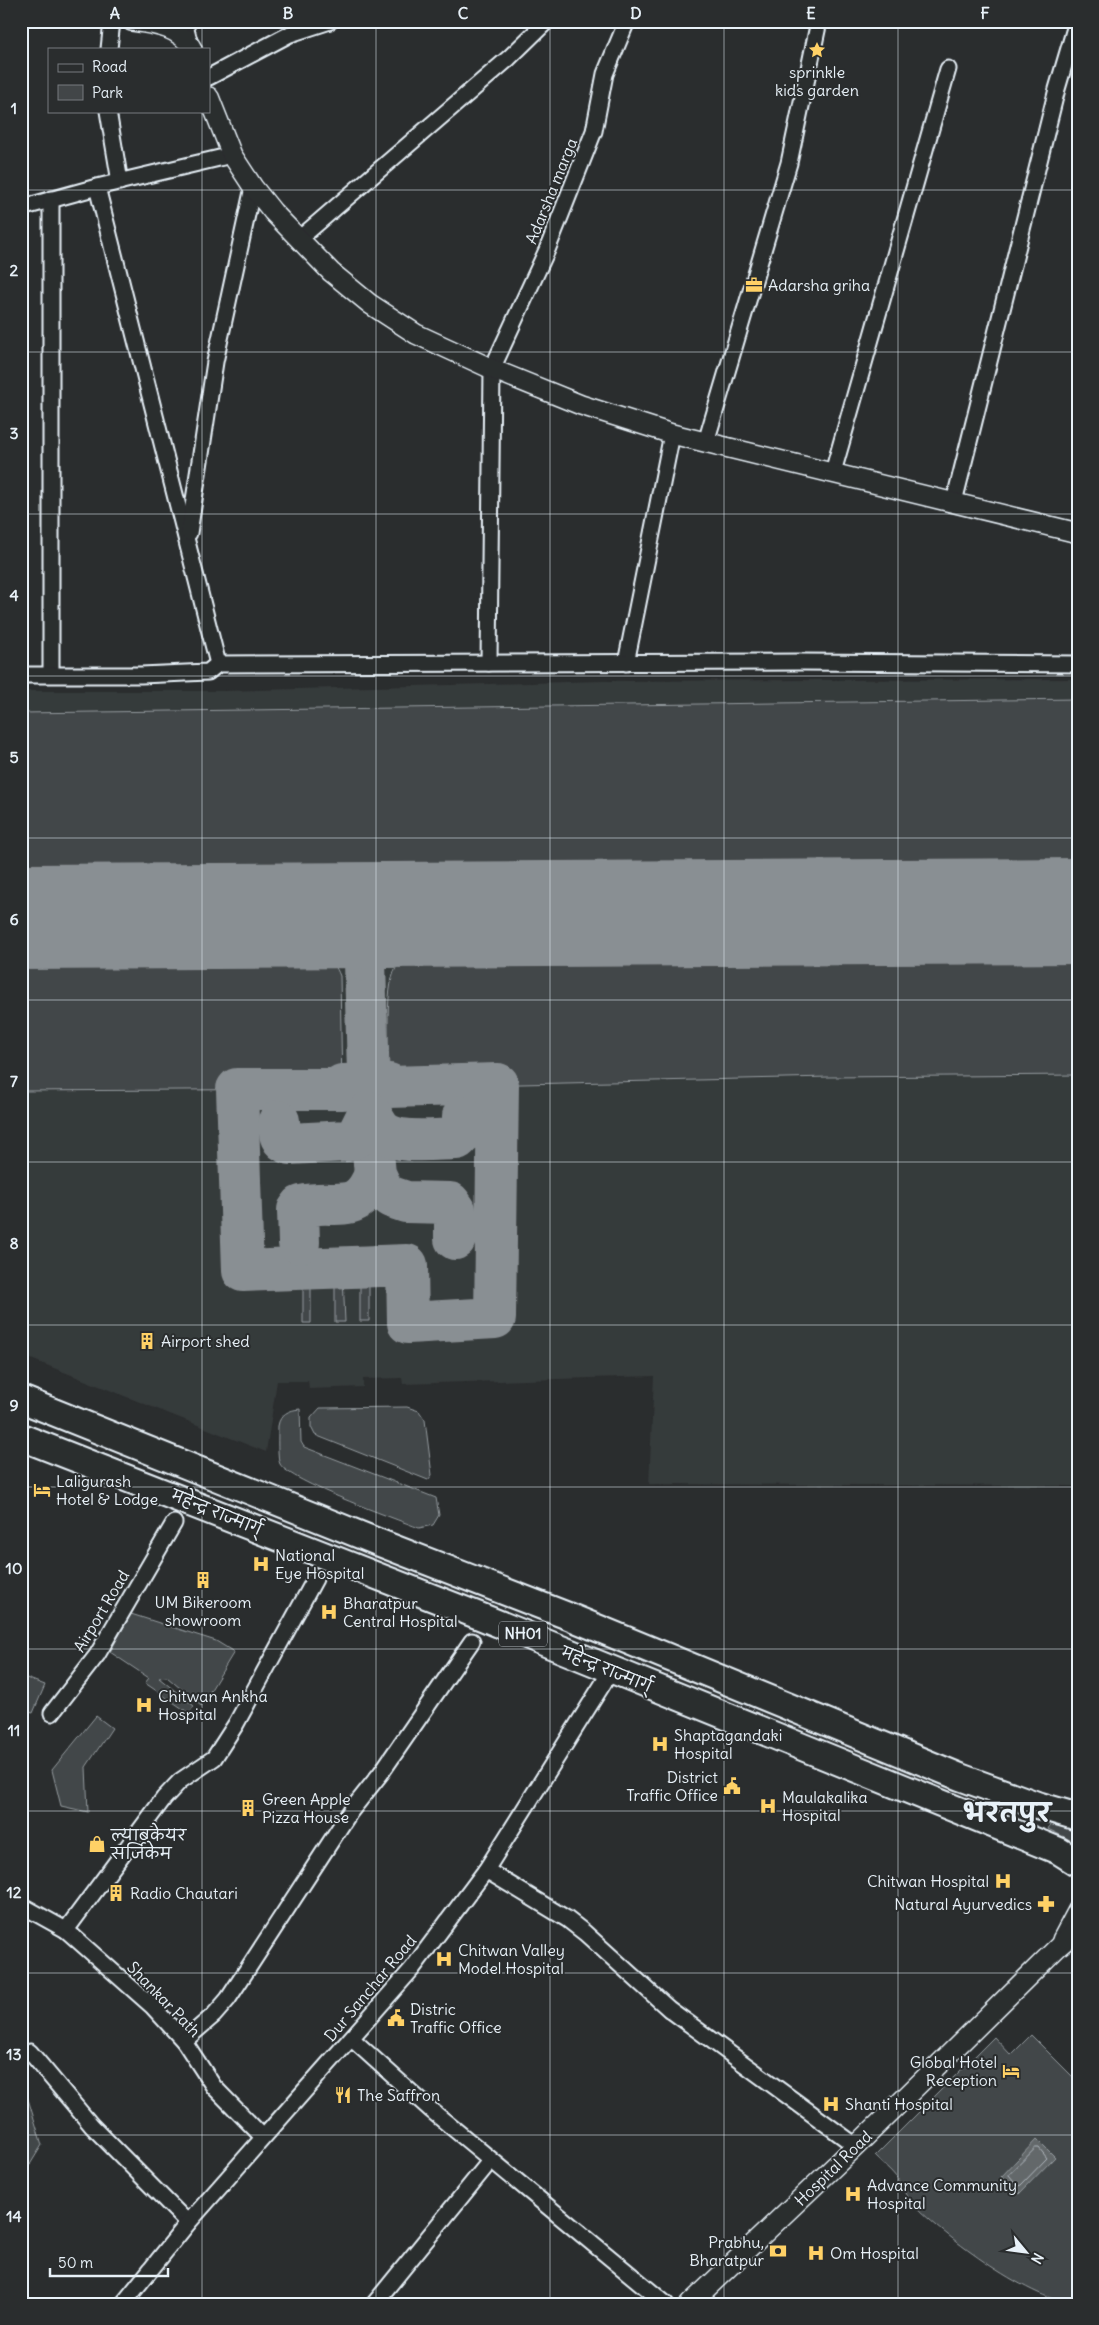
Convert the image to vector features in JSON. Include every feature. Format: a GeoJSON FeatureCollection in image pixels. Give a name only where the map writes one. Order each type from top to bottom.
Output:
{"type":"FeatureCollection","features":[{"type":"Feature","properties":{"kind":"highway","name":"महेन्द्र राज्मार्ग्"},"geometry":{"type":"LineString","coordinates":[[21,1399],[568,1616],[968,1780],[1030,1803],[1078,1816]]}},
{"type":"Feature","properties":{"kind":"highway","name":"महेन्द्र राज्मार्ग्"},"geometry":{"type":"LineString","coordinates":[[21,1436],[185,1499],[1059,1851],[1078,1863]]}},
{"type":"Feature","properties":{"kind":"street"},"geometry":{"type":"LineString","coordinates":[[109,48],[112,21]]}},
{"type":"Feature","properties":{"kind":"street"},"geometry":{"type":"LineString","coordinates":[[132,21],[170,30],[184,36],[191,47]]}},
{"type":"Feature","properties":{"kind":"street"},"geometry":{"type":"LineString","coordinates":[[184,21],[191,47]]}},
{"type":"Feature","properties":{"kind":"street"},"geometry":{"type":"LineString","coordinates":[[210,76],[290,34],[330,21]]}},
{"type":"Feature","properties":{"kind":"street"},"geometry":{"type":"LineString","coordinates":[[299,239],[509,58],[547,21]]}},
{"type":"Feature","properties":{"kind":"street","name":"Adarsha marga"},"geometry":{"type":"LineString","coordinates":[[492,369],[546,250],[594,131],[605,74],[627,21]]}},
{"type":"Feature","properties":{"kind":"street"},"geometry":{"type":"LineString","coordinates":[[706,442],[788,163],[820,21]]}},
{"type":"Feature","properties":{"kind":"street"},"geometry":{"type":"LineString","coordinates":[[954,502],[1057,89],[1077,21]]}},
{"type":"Feature","properties":{"kind":"street"},"geometry":{"type":"LineString","coordinates":[[833,472],[948,69]]}},
{"type":"Feature","properties":{"kind":"street"},"geometry":{"type":"LineString","coordinates":[[210,99],[232,154],[253,187],[331,272],[370,304],[416,334],[492,369],[580,405],[672,434],[1078,533]]}},
{"type":"Feature","properties":{"kind":"street"},"geometry":{"type":"LineString","coordinates":[[108,112],[120,182]]}},
{"type":"Feature","properties":{"kind":"street"},"geometry":{"type":"LineString","coordinates":[[21,208],[97,187],[232,154]]}},
{"type":"Feature","properties":{"kind":"street"},"geometry":{"type":"LineString","coordinates":[[97,187],[218,664]]}},
{"type":"Feature","properties":{"kind":"street"},"geometry":{"type":"LineString","coordinates":[[188,540],[216,362],[253,187]]}},
{"type":"Feature","properties":{"kind":"street"},"geometry":{"type":"LineString","coordinates":[[51,199],[51,674]]}},
{"type":"Feature","properties":{"kind":"street"},"geometry":{"type":"LineString","coordinates":[[490,663],[492,369]]}},
{"type":"Feature","properties":{"kind":"street"},"geometry":{"type":"LineString","coordinates":[[626,663],[672,434]]}},
{"type":"Feature","properties":{"kind":"street"},"geometry":{"type":"LineString","coordinates":[[21,675],[141,675],[208,672],[218,664],[1078,664]]}},
{"type":"Feature","properties":{"kind":"street","name":"Airport Road"},"geometry":{"type":"LineString","coordinates":[[52,1713],[98,1655],[174,1523]]}},
{"type":"Feature","properties":{"kind":"street"},"geometry":{"type":"LineString","coordinates":[[66,1930],[164,1798],[180,1781],[214,1758],[236,1724],[316,1579]]}},
{"type":"Feature","properties":{"kind":"street"},"geometry":{"type":"LineString","coordinates":[[184,2041],[214,2015],[228,1998],[350,1812],[381,1773],[472,1641]]}},
{"type":"Feature","properties":{"kind":"street","name":"Dur Sanchar Road"},"geometry":{"type":"LineString","coordinates":[[124,2304],[188,2223],[412,1969],[486,1870],[611,1671]]}},
{"type":"Feature","properties":{"kind":"street"},"geometry":{"type":"LineString","coordinates":[[486,1870],[573,1924],[669,2009],[856,2146]]}},
{"type":"Feature","properties":{"kind":"street","name":"Shankar Path"},"geometry":{"type":"LineString","coordinates":[[21,1905],[66,1930],[152,2007],[184,2041],[214,2086],[263,2137]]}},
{"type":"Feature","properties":{"kind":"street","name":"Hospital Road"},"geometry":{"type":"LineString","coordinates":[[1059,1946],[1078,1910]]}},
{"type":"Feature","properties":{"kind":"street","name":"Hospital Road"},"geometry":{"type":"LineString","coordinates":[[690,2304],[856,2146],[1059,1946],[1078,1930]]}},
{"type":"Feature","properties":{"kind":"street"},"geometry":{"type":"LineString","coordinates":[[352,2039],[431,2110],[666,2304]]}},
{"type":"Feature","properties":{"kind":"street"},"geometry":{"type":"LineString","coordinates":[[30,2052],[92,2126],[188,2223]]}},
{"type":"Feature","properties":{"kind":"street"},"geometry":{"type":"LineString","coordinates":[[374,2304],[491,2160]]}},
{"type":"Feature","properties":{"kind":"shaded area"},"geometry":{"type":"Polygon","coordinates":[[[1078,679],[1078,1486],[649,1484],[654,1376],[403,1384],[402,1378],[363,1379],[363,1387],[309,1389],[308,1381],[277,1381],[266,1452],[21,1355],[21,691],[223,691],[602,681],[1078,679]]]}},
{"type":"Feature","properties":{"kind":"green space"},"geometry":{"type":"Polygon","coordinates":[[[1078,699],[1078,867],[21,875],[21,713],[1078,699]]]}},
{"type":"Feature","properties":{"kind":"green space"},"geometry":{"type":"Polygon","coordinates":[[[1078,938],[1078,1075],[829,1077],[389,1087],[388,1008],[392,978],[396,968],[407,955],[433,942],[1078,938]]]}},
{"type":"Feature","properties":{"kind":"green space"},"geometry":{"type":"Polygon","coordinates":[[[300,943],[313,946],[329,958],[340,976],[342,1089],[21,1091],[21,945],[300,943]]]}},
{"type":"Feature","properties":{"kind":"green space"},"geometry":{"type":"Polygon","coordinates":[[[402,1274],[403,1320],[392,1320],[391,1275],[402,1274]]]}},
{"type":"Feature","properties":{"kind":"green space"},"geometry":{"type":"Polygon","coordinates":[[[369,1275],[369,1321],[360,1321],[360,1276],[369,1275]]]}},
{"type":"Feature","properties":{"kind":"green space"},"geometry":{"type":"Polygon","coordinates":[[[343,1276],[345,1322],[335,1322],[335,1277],[343,1276]]]}},
{"type":"Feature","properties":{"kind":"green space"},"geometry":{"type":"Polygon","coordinates":[[[311,1277],[311,1323],[303,1323],[303,1278],[311,1277]]]}},
{"type":"Feature","properties":{"kind":"green space"},"geometry":{"type":"Polygon","coordinates":[[[407,1407],[419,1411],[425,1420],[432,1475],[428,1480],[315,1435],[311,1427],[311,1418],[320,1408],[407,1407]]]}},
{"type":"Feature","properties":{"kind":"green space"},"geometry":{"type":"Polygon","coordinates":[[[300,1409],[301,1442],[304,1447],[436,1498],[439,1515],[433,1525],[419,1528],[322,1490],[288,1472],[279,1461],[278,1426],[281,1418],[286,1413],[300,1409]]]}},
{"type":"Feature","properties":{"kind":"green space"},"geometry":{"type":"Polygon","coordinates":[[[131,1614],[216,1641],[234,1652],[201,1706],[167,1677],[159,1678],[194,1706],[189,1713],[145,1683],[149,1678],[110,1652],[131,1614]]]}},
{"type":"Feature","properties":{"kind":"green space"},"geometry":{"type":"Polygon","coordinates":[[[21,1676],[45,1685],[33,1713],[21,1710],[21,1676]]]}},
{"type":"Feature","properties":{"kind":"green space"},"geometry":{"type":"Polygon","coordinates":[[[96,1716],[112,1728],[86,1767],[88,1812],[61,1806],[52,1770],[96,1716]]]}},
{"type":"Feature","properties":{"kind":"green space"},"geometry":{"type":"Polygon","coordinates":[[[1051,1823],[1078,1831],[1076,1843],[1048,1829],[1051,1823]]]}},
{"type":"Feature","properties":{"kind":"green space"},"geometry":{"type":"Polygon","coordinates":[[[1031,2035],[1078,2082],[1078,2304],[1060,2301],[1038,2293],[1015,2281],[967,2250],[913,2204],[897,2178],[875,2156],[994,2037],[1011,2055],[1031,2035]]]}},
{"type":"Feature","properties":{"kind":"green space"},"geometry":{"type":"Polygon","coordinates":[[[21,2076],[42,2145],[21,2179],[21,2076]]]}},
{"type":"Feature","properties":{"kind":"water"},"geometry":{"type":"Polygon","coordinates":[[[1037,2139],[1055,2157],[1019,2194],[1001,2177],[1037,2139]]]}},
{"type":"Feature","properties":{"kind":"taxiway"},"geometry":{"type":"LineString","coordinates":[[365,961],[372,940],[384,927],[400,919],[421,915]]}},
{"type":"Feature","properties":{"kind":"taxiway"},"geometry":{"type":"LineString","coordinates":[[318,916],[335,922],[349,931],[359,943],[365,961],[369,1112],[375,1174],[383,1191],[391,1197],[406,1202],[450,1203],[455,1210],[455,1239]]}},
{"type":"Feature","properties":{"kind":"taxiway"},"geometry":{"type":"LineString","coordinates":[[389,1084],[389,1087],[498,1084],[495,1318],[408,1323],[407,1265],[243,1271],[237,1089],[342,1089],[342,1085],[389,1084]]}},
{"type":"Feature","properties":{"kind":"taxiway"},"geometry":{"type":"LineString","coordinates":[[279,1121],[283,1141],[290,1144],[348,1141],[357,1136],[369,1112],[380,1129],[395,1138],[405,1140],[457,1139],[463,1133],[463,1116]]}},
{"type":"Feature","properties":{"kind":"taxiway"},"geometry":{"type":"LineString","coordinates":[[299,1243],[298,1210],[301,1206],[345,1204],[353,1201],[368,1188],[375,1174]]}},
{"type":"Feature","properties":{"kind":"runway"},"geometry":{"type":"LineString","coordinates":[[21,917],[1078,911]]}},
{"type":"Feature","properties":{"kind":"place","name":"sprinkle kids garden"},"geometry":{"type":"Point","coordinates":[817,50]}},
{"type":"Feature","properties":{"kind":"place","name":"Adarsha griha"},"geometry":{"type":"Point","coordinates":[754,285]}},
{"type":"Feature","properties":{"kind":"place","name":"Airport shed"},"geometry":{"type":"Point","coordinates":[147,1341]}},
{"type":"Feature","properties":{"kind":"place","name":"Laligurash Hotel & Lodge"},"geometry":{"type":"Point","coordinates":[42,1490]}},
{"type":"Feature","properties":{"kind":"place","name":"National Eye Hospital"},"geometry":{"type":"Point","coordinates":[261,1564]}},
{"type":"Feature","properties":{"kind":"place","name":"UM Bikeroom showroom"},"geometry":{"type":"Point","coordinates":[203,1580]}},
{"type":"Feature","properties":{"kind":"place","name":"Bharatpur Central Hospital"},"geometry":{"type":"Point","coordinates":[329,1612]}},
{"type":"Feature","properties":{"kind":"place","name":"Chitwan Ankha Hospital"},"geometry":{"type":"Point","coordinates":[144,1705]}},
{"type":"Feature","properties":{"kind":"place","name":"Shaptagandaki Hospital"},"geometry":{"type":"Point","coordinates":[660,1744]}},
{"type":"Feature","properties":{"kind":"place","name":"District Traffic Office"},"geometry":{"type":"Point","coordinates":[732,1786]}},
{"type":"Feature","properties":{"kind":"place","name":"Maulakalika Hospital"},"geometry":{"type":"Point","coordinates":[768,1806]}},
{"type":"Feature","properties":{"kind":"place","name":"Green Apple Pizza House"},"geometry":{"type":"Point","coordinates":[248,1808]}},
{"type":"Feature","properties":{"kind":"place","name":"ल्याबकेयर सर्जिकेम"},"geometry":{"type":"Point","coordinates":[97,1844]}},
{"type":"Feature","properties":{"kind":"place","name":"Chitwan Hospital"},"geometry":{"type":"Point","coordinates":[1003,1881]}},
{"type":"Feature","properties":{"kind":"place","name":"Radio Chautari"},"geometry":{"type":"Point","coordinates":[116,1893]}},
{"type":"Feature","properties":{"kind":"place","name":"Natural Ayurvedics"},"geometry":{"type":"Point","coordinates":[1046,1904]}},
{"type":"Feature","properties":{"kind":"place","name":"Chitwan Valley Model Hospital"},"geometry":{"type":"Point","coordinates":[444,1959]}},
{"type":"Feature","properties":{"kind":"place","name":"Distric Traffic Office"},"geometry":{"type":"Point","coordinates":[396,2018]}},
{"type":"Feature","properties":{"kind":"place","name":"Global Hotel Reception"},"geometry":{"type":"Point","coordinates":[1011,2071]}},
{"type":"Feature","properties":{"kind":"place","name":"The Saffron"},"geometry":{"type":"Point","coordinates":[343,2095]}},
{"type":"Feature","properties":{"kind":"place","name":"Shanti Hospital"},"geometry":{"type":"Point","coordinates":[831,2104]}},
{"type":"Feature","properties":{"kind":"place","name":"Advance Community Hospital"},"geometry":{"type":"Point","coordinates":[853,2194]}},
{"type":"Feature","properties":{"kind":"place","name":"Prabhu, Bharatpur"},"geometry":{"type":"Point","coordinates":[778,2251]}},
{"type":"Feature","properties":{"kind":"place","name":"Om Hospital"},"geometry":{"type":"Point","coordinates":[816,2253]}},
{"type":"Feature","properties":{"kind":"district","name":"भरतपुर"},"geometry":{"type":"Point","coordinates":[1007,1813]}}]}
